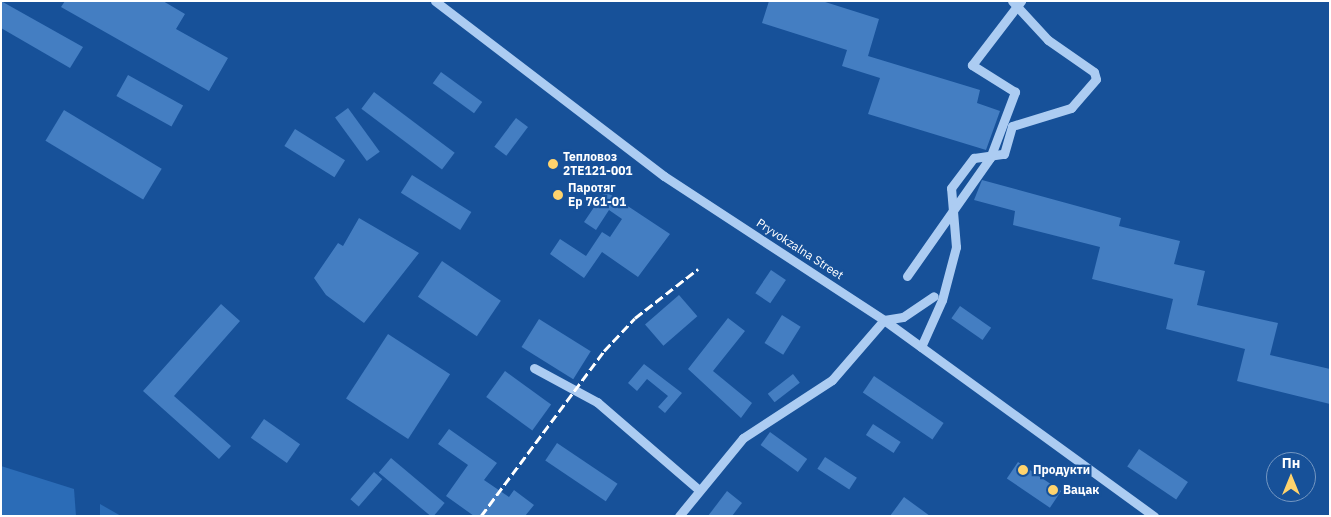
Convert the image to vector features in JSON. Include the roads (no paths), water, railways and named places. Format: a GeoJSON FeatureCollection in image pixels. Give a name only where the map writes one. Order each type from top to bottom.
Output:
{"type":"FeatureCollection","features":[{"type":"Feature","properties":{"kind":"street","name":"Pryvokzalna Street"},"geometry":{"type":"LineString","coordinates":[[435,1],[664,176],[884,320],[1154,516]]}},
{"type":"Feature","properties":{"kind":"street"},"geometry":{"type":"LineString","coordinates":[[921,347],[942,300],[956,247],[951,188],[974,158],[1004,154],[1012,126],[1071,108],[1096,79],[1094,72],[1048,40],[1012,1]]}},
{"type":"Feature","properties":{"kind":"street"},"geometry":{"type":"LineString","coordinates":[[907,276],[990,158],[1015,92],[972,64],[1021,1]]}},
{"type":"Feature","properties":{"kind":"street"},"geometry":{"type":"LineString","coordinates":[[679,516],[743,438],[832,380],[884,320],[903,317],[934,296]]}},
{"type":"Feature","properties":{"kind":"street"},"geometry":{"type":"LineString","coordinates":[[534,368],[597,402],[699,490]]}},
{"type":"Feature","properties":{"kind":"railway"},"geometry":{"type":"LineString","coordinates":[[481,516],[604,351],[635,318],[698,269]]}},
{"type":"Feature","properties":{"kind":"place","name":"Тепловоз 2ТЕ121-001"},"geometry":{"type":"Point","coordinates":[553,164]}},
{"type":"Feature","properties":{"kind":"place","name":"Паротяг Ер 761-01"},"geometry":{"type":"Point","coordinates":[558,195]}},
{"type":"Feature","properties":{"kind":"place","name":"Продукти"},"geometry":{"type":"Point","coordinates":[1023,470]}},
{"type":"Feature","properties":{"kind":"place","name":"Вацак"},"geometry":{"type":"Point","coordinates":[1053,490]}}]}
